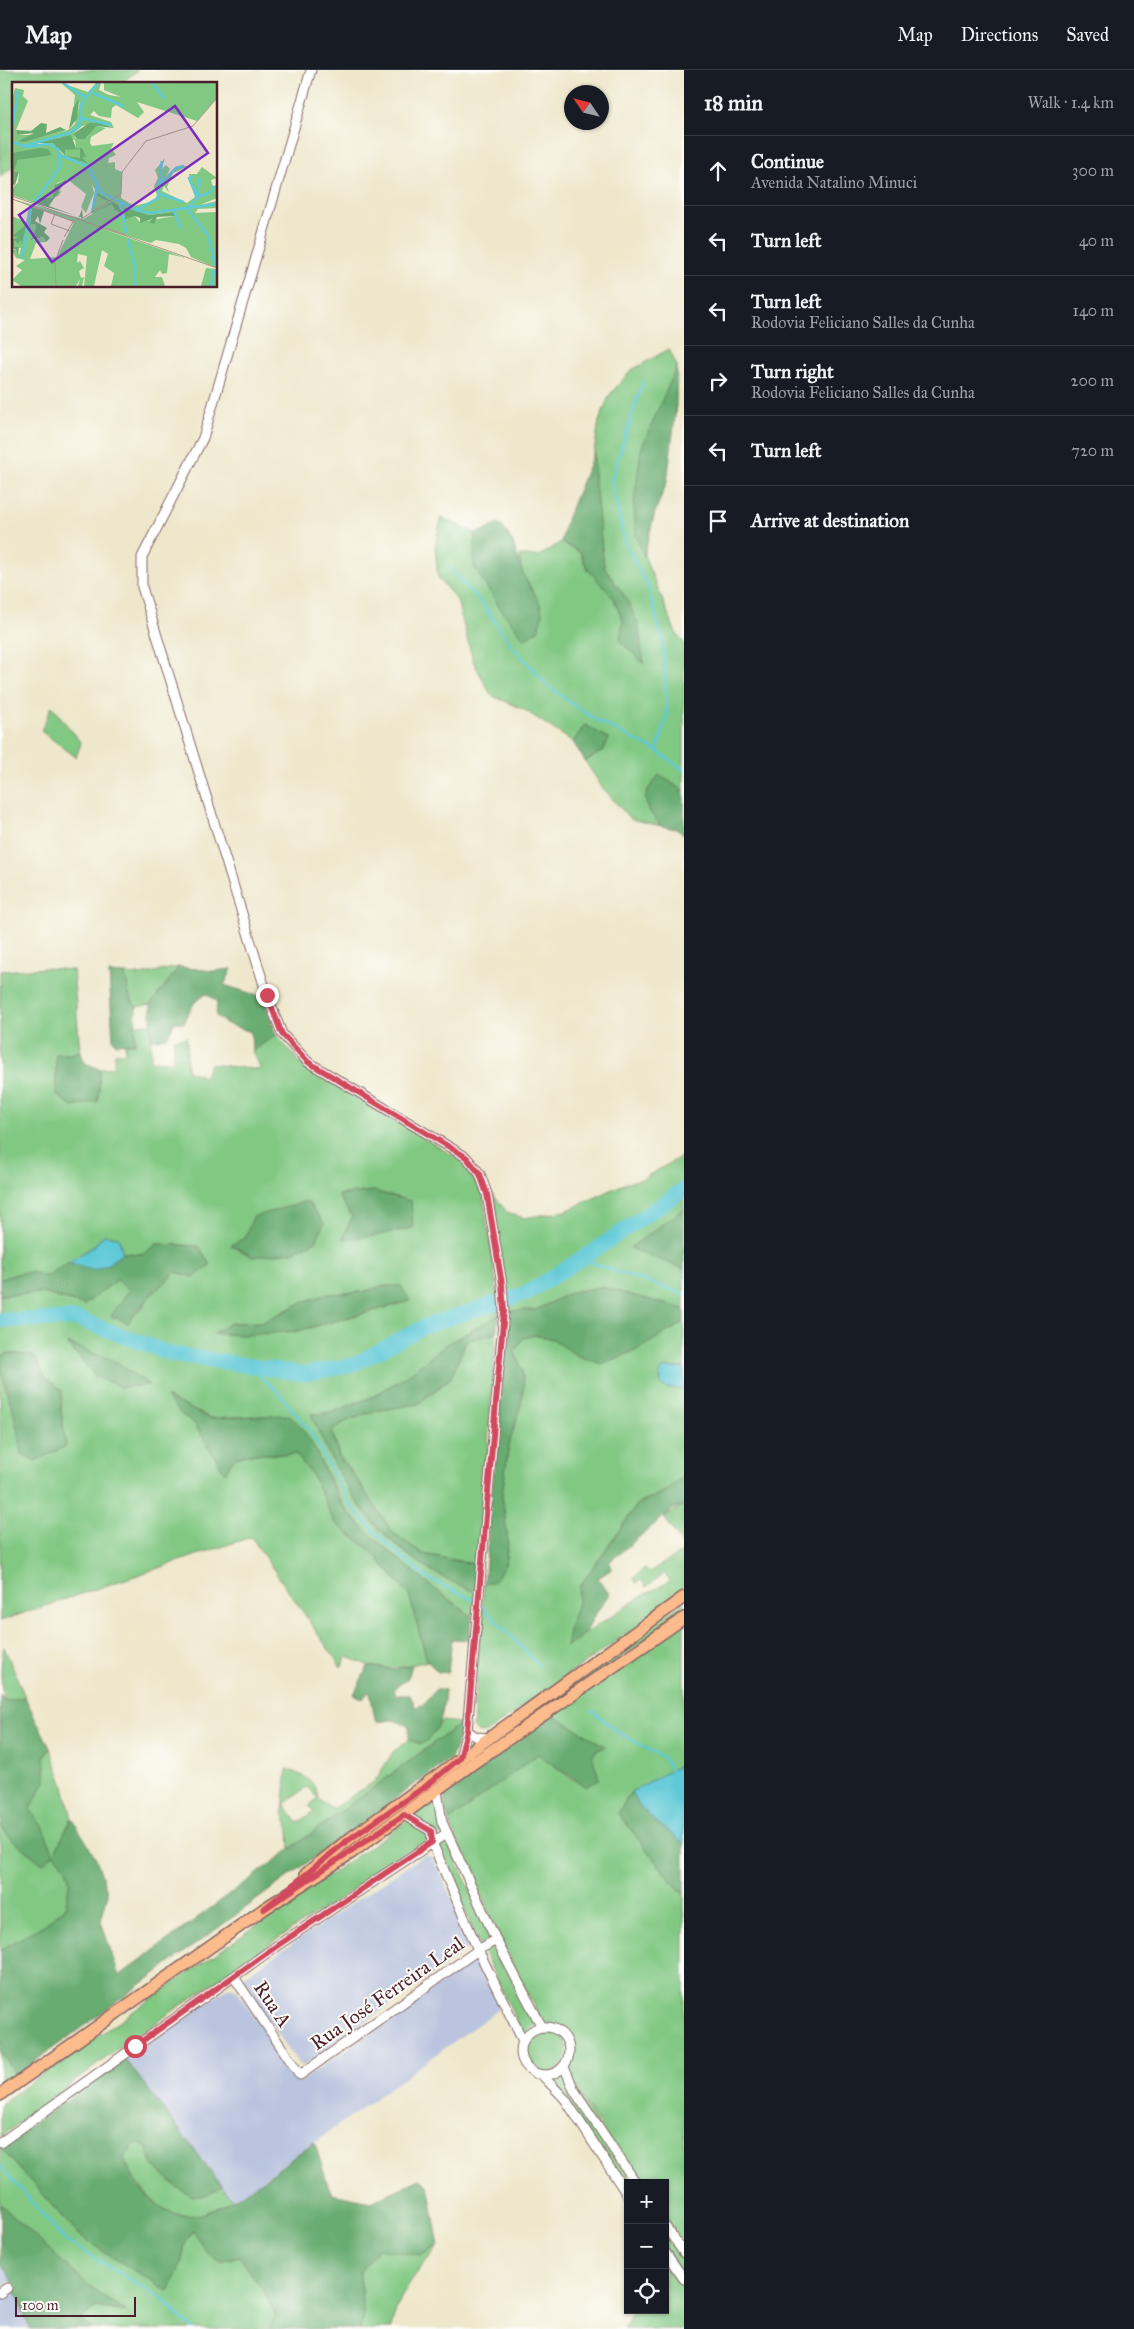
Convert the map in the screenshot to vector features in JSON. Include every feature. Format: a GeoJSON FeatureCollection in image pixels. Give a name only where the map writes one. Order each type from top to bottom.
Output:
{"type":"FeatureCollection","features":[{"type":"Feature","properties":{"kind":"main road"},"geometry":{"type":"LineString","coordinates":[[264,1909],[344,1843],[426,1786],[460,1758],[684,1597]]}},
{"type":"Feature","properties":{"kind":"main road"},"geometry":{"type":"LineString","coordinates":[[0,2094],[264,1909],[404,1815],[488,1753],[684,1618]]}},
{"type":"Feature","properties":{"kind":"street"},"geometry":{"type":"LineString","coordinates":[[310,70],[203,438],[142,557],[142,587],[267,995],[282,1034],[308,1062],[466,1157],[480,1174],[487,1194],[502,1284],[504,1311],[467,1731],[460,1758]]}},
{"type":"Feature","properties":{"kind":"street"},"geometry":{"type":"LineString","coordinates":[[467,1731],[477,1737],[489,1738]]}},
{"type":"Feature","properties":{"kind":"street"},"geometry":{"type":"LineString","coordinates":[[437,1791],[439,1810],[447,1833],[496,1940],[542,2027]]}},
{"type":"Feature","properties":{"kind":"street"},"geometry":{"type":"LineString","coordinates":[[404,1815],[431,1831],[432,1842],[478,1950],[523,2042]]}},
{"type":"Feature","properties":{"kind":"street"},"geometry":{"type":"LineString","coordinates":[[0,2143],[278,1945],[447,1833]]}},
{"type":"Feature","properties":{"kind":"street","name":"Rua José Ferreira Leal"},"geometry":{"type":"LineString","coordinates":[[300,2075],[478,1950],[496,1940]]}},
{"type":"Feature","properties":{"kind":"street","name":"Rua A"},"geometry":{"type":"LineString","coordinates":[[234,1977],[300,2075]]}},
{"type":"Feature","properties":{"kind":"street"},"geometry":{"type":"LineString","coordinates":[[542,2027],[555,2028],[565,2036],[569,2048],[564,2066],[554,2074],[542,2075],[536,2073],[526,2066],[521,2054],[523,2042],[530,2032],[542,2027]]}},
{"type":"Feature","properties":{"kind":"street"},"geometry":{"type":"LineString","coordinates":[[564,2066],[574,2090],[633,2179]]}},
{"type":"Feature","properties":{"kind":"street"},"geometry":{"type":"LineString","coordinates":[[542,2075],[565,2100],[624,2190]]}},
{"type":"Feature","properties":{"kind":"street"},"geometry":{"type":"LineString","coordinates":[[669,2232],[684,2253]]}},
{"type":"Feature","properties":{"kind":"street"},"geometry":{"type":"LineString","coordinates":[[669,2258],[684,2279]]}},
{"type":"Feature","properties":{"kind":"shaded area"},"geometry":{"type":"Polygon","coordinates":[[[424,1855],[432,1857],[472,1941],[469,1948],[304,2066],[299,2064],[242,1983],[244,1976],[424,1855]]]}},
{"type":"Feature","properties":{"kind":"shaded area"},"geometry":{"type":"Polygon","coordinates":[[[472,1961],[477,1963],[502,2007],[233,2201],[125,2059],[230,1987],[237,1990],[293,2076],[301,2081],[472,1961]]]}},
{"type":"Feature","properties":{"kind":"shaded area"},"geometry":{"type":"Polygon","coordinates":[[[0,2262],[12,2281],[0,2288],[0,2262]]]}},
{"type":"Feature","properties":{"kind":"shaded area"},"geometry":{"type":"Polygon","coordinates":[[[14,2287],[30,2329],[0,2329],[0,2297],[14,2287]]]}},
{"type":"Feature","properties":{"kind":"green space"},"geometry":{"type":"Polygon","coordinates":[[[0,70],[138,70],[123,82],[12,82],[12,168],[0,177],[0,70]]]}},
{"type":"Feature","properties":{"kind":"green space"},"geometry":{"type":"Polygon","coordinates":[[[669,349],[677,366],[666,395],[634,503],[636,536],[676,633],[684,643],[684,791],[659,775],[647,808],[661,826],[630,819],[602,787],[585,761],[603,751],[608,739],[585,725],[573,742],[523,709],[491,695],[473,661],[457,600],[438,578],[435,547],[441,518],[475,533],[475,567],[500,608],[536,596],[523,575],[519,556],[539,556],[561,542],[580,552],[587,568],[614,599],[623,621],[620,641],[644,663],[626,598],[604,567],[594,476],[594,452],[599,421],[609,396],[630,371],[669,349]]]}},
{"type":"Feature","properties":{"kind":"green space"},"geometry":{"type":"Polygon","coordinates":[[[677,366],[676,408],[667,482],[655,512],[644,556],[636,536],[634,503],[641,449],[677,366]]]}},
{"type":"Feature","properties":{"kind":"green space"},"geometry":{"type":"Polygon","coordinates":[[[594,452],[594,476],[604,567],[626,598],[638,624],[644,664],[620,641],[623,621],[614,599],[587,568],[580,552],[561,542],[566,521],[594,452]]]}},
{"type":"Feature","properties":{"kind":"green space"},"geometry":{"type":"Polygon","coordinates":[[[498,523],[508,533],[525,579],[541,607],[542,612],[538,630],[524,639],[500,608],[474,567],[475,533],[487,530],[498,523]]]}},
{"type":"Feature","properties":{"kind":"green space"},"geometry":{"type":"Polygon","coordinates":[[[52,706],[81,743],[76,757],[41,731],[52,706]]]}},
{"type":"Feature","properties":{"kind":"green space"},"geometry":{"type":"Polygon","coordinates":[[[585,725],[609,739],[603,751],[585,761],[573,742],[585,725]]]}},
{"type":"Feature","properties":{"kind":"green space"},"geometry":{"type":"Polygon","coordinates":[[[659,775],[684,791],[684,835],[676,829],[661,826],[647,806],[646,795],[648,789],[659,775]]]}},
{"type":"Feature","properties":{"kind":"green space"},"geometry":{"type":"Polygon","coordinates":[[[179,967],[151,1004],[136,1007],[129,995],[125,974],[140,975],[179,967]]]}},
{"type":"Feature","properties":{"kind":"green space"},"geometry":{"type":"Polygon","coordinates":[[[179,967],[213,971],[232,969],[224,985],[263,997],[276,1035],[252,1051],[251,1032],[225,1023],[216,1016],[217,1001],[206,994],[194,1003],[184,1023],[175,1022],[167,1037],[151,1040],[151,1004],[179,967]]]}},
{"type":"Feature","properties":{"kind":"green space"},"geometry":{"type":"Polygon","coordinates":[[[45,968],[73,970],[80,1050],[73,1054],[56,1054],[56,1094],[73,1107],[98,1101],[100,1069],[114,1067],[115,1053],[125,1053],[125,1044],[135,1043],[135,1025],[151,1024],[151,1061],[173,1062],[174,1039],[187,1037],[187,1070],[204,1077],[210,1064],[261,1070],[252,1051],[276,1035],[303,1066],[462,1161],[483,1195],[499,1303],[499,1315],[447,1344],[411,1373],[374,1396],[330,1413],[311,1414],[345,1484],[374,1523],[391,1541],[411,1557],[439,1575],[475,1592],[472,1616],[423,1581],[373,1538],[344,1507],[309,1440],[254,1416],[210,1418],[168,1398],[180,1413],[194,1423],[225,1473],[233,1459],[248,1454],[296,1454],[313,1476],[334,1522],[370,1550],[409,1594],[427,1661],[395,1668],[386,1668],[368,1665],[347,1656],[341,1667],[251,1537],[0,1621],[0,1362],[5,1388],[11,1403],[66,1446],[61,1411],[62,1391],[46,1378],[34,1356],[8,1353],[0,1357],[0,1295],[43,1293],[84,1305],[117,1279],[129,1289],[139,1312],[150,1296],[176,1272],[194,1277],[198,1246],[157,1244],[143,1254],[123,1253],[118,1237],[104,1235],[94,1246],[47,1277],[23,1273],[0,1280],[0,971],[45,968]],[[373,1191],[338,1195],[352,1217],[343,1239],[411,1201],[373,1191]],[[245,1238],[232,1245],[253,1257],[274,1254],[245,1238]],[[382,1286],[362,1292],[329,1294],[303,1302],[263,1322],[231,1323],[214,1333],[297,1331],[410,1301],[382,1286]],[[68,1344],[82,1361],[120,1387],[148,1385],[68,1344]]]}},
{"type":"Feature","properties":{"kind":"green space"},"geometry":{"type":"Polygon","coordinates":[[[109,973],[125,974],[129,995],[136,1007],[135,1043],[116,1044],[113,1039],[109,973]]]}},
{"type":"Feature","properties":{"kind":"green space"},"geometry":{"type":"Polygon","coordinates":[[[80,1050],[85,1063],[100,1069],[98,1101],[73,1107],[56,1094],[56,1054],[73,1054],[80,1050]]]}},
{"type":"Feature","properties":{"kind":"green space"},"geometry":{"type":"Polygon","coordinates":[[[684,1155],[684,1209],[630,1248],[684,1269],[684,1309],[601,1287],[572,1292],[536,1310],[508,1311],[491,1192],[507,1212],[524,1218],[566,1211],[626,1183],[642,1179],[684,1155]]]}},
{"type":"Feature","properties":{"kind":"green space"},"geometry":{"type":"Polygon","coordinates":[[[373,1191],[411,1201],[413,1228],[373,1236],[343,1239],[352,1217],[338,1195],[373,1191]]]}},
{"type":"Feature","properties":{"kind":"green space"},"geometry":{"type":"Polygon","coordinates":[[[307,1201],[324,1223],[316,1241],[293,1252],[253,1257],[231,1245],[245,1238],[253,1217],[307,1201]]]}},
{"type":"Feature","properties":{"kind":"green space"},"geometry":{"type":"Polygon","coordinates":[[[684,1209],[684,1269],[630,1248],[681,1211],[684,1209]]]}},
{"type":"Feature","properties":{"kind":"green space"},"geometry":{"type":"Polygon","coordinates":[[[157,1244],[199,1246],[210,1265],[194,1277],[176,1272],[150,1296],[128,1323],[111,1316],[129,1290],[117,1280],[84,1305],[43,1293],[0,1295],[0,1280],[12,1275],[29,1273],[47,1276],[69,1262],[93,1270],[108,1264],[123,1253],[143,1254],[157,1244]]]}},
{"type":"Feature","properties":{"kind":"green space"},"geometry":{"type":"Polygon","coordinates":[[[382,1286],[401,1286],[410,1301],[297,1331],[247,1335],[213,1334],[231,1323],[263,1322],[303,1302],[329,1294],[362,1292],[382,1286]]]}},
{"type":"Feature","properties":{"kind":"green space"},"geometry":{"type":"Polygon","coordinates":[[[601,1287],[684,1309],[684,1322],[635,1351],[601,1364],[576,1355],[553,1339],[535,1335],[523,1338],[514,1352],[522,1369],[524,1386],[521,1404],[509,1444],[502,1495],[508,1542],[505,1565],[493,1582],[484,1584],[508,1311],[536,1310],[572,1292],[601,1287]]]}},
{"type":"Feature","properties":{"kind":"green space"},"geometry":{"type":"Polygon","coordinates":[[[499,1315],[496,1333],[466,1341],[451,1377],[418,1404],[365,1414],[343,1423],[332,1431],[339,1457],[358,1481],[393,1533],[423,1554],[479,1565],[475,1592],[439,1575],[411,1557],[374,1523],[345,1483],[311,1414],[330,1413],[374,1396],[411,1373],[447,1344],[499,1315]]]}},
{"type":"Feature","properties":{"kind":"green space"},"geometry":{"type":"Polygon","coordinates":[[[684,1322],[684,1368],[664,1368],[667,1388],[684,1390],[684,1475],[669,1489],[637,1505],[580,1586],[577,1607],[570,1626],[567,1646],[637,1599],[670,1581],[665,1573],[646,1587],[642,1580],[636,1583],[634,1578],[644,1568],[649,1572],[684,1551],[684,1589],[633,1629],[487,1732],[478,1733],[473,1727],[484,1584],[505,1565],[508,1542],[502,1495],[509,1444],[521,1404],[522,1369],[514,1351],[523,1338],[535,1335],[553,1339],[576,1355],[635,1351],[684,1322]]]}},
{"type":"Feature","properties":{"kind":"green space"},"geometry":{"type":"Polygon","coordinates":[[[496,1333],[479,1565],[423,1554],[393,1533],[339,1456],[332,1430],[365,1414],[418,1404],[451,1378],[466,1341],[496,1333]]]}},
{"type":"Feature","properties":{"kind":"green space"},"geometry":{"type":"Polygon","coordinates":[[[67,1343],[115,1361],[149,1385],[120,1387],[95,1376],[67,1343]]]}},
{"type":"Feature","properties":{"kind":"green space"},"geometry":{"type":"Polygon","coordinates":[[[8,1353],[34,1356],[46,1378],[62,1391],[61,1411],[66,1446],[35,1461],[21,1454],[14,1415],[0,1363],[0,1357],[8,1353]]]}},
{"type":"Feature","properties":{"kind":"green space"},"geometry":{"type":"Polygon","coordinates":[[[166,1397],[210,1418],[288,1415],[298,1423],[313,1446],[331,1485],[351,1515],[406,1566],[472,1616],[469,1640],[452,1639],[448,1673],[438,1672],[427,1661],[409,1594],[370,1550],[334,1522],[313,1476],[296,1454],[248,1454],[233,1459],[225,1473],[194,1423],[180,1413],[166,1397]]]}},
{"type":"Feature","properties":{"kind":"green space"},"geometry":{"type":"Polygon","coordinates":[[[684,1475],[684,1505],[673,1509],[609,1562],[612,1569],[598,1578],[609,1594],[593,1618],[586,1633],[566,1647],[570,1626],[577,1607],[580,1586],[637,1505],[669,1489],[684,1475]]]}},
{"type":"Feature","properties":{"kind":"green space"},"geometry":{"type":"Polygon","coordinates":[[[684,1505],[684,1547],[664,1517],[684,1505]]]}},
{"type":"Feature","properties":{"kind":"green space"},"geometry":{"type":"Polygon","coordinates":[[[684,1602],[684,1613],[353,1845],[351,1843],[684,1602]]]}},
{"type":"Feature","properties":{"kind":"green space"},"geometry":{"type":"Polygon","coordinates":[[[684,1623],[684,1763],[631,1792],[618,1813],[684,1895],[684,2249],[669,2227],[669,2179],[636,2179],[575,2088],[567,2066],[571,2051],[570,2044],[563,2032],[558,2028],[543,2024],[499,1938],[449,1821],[538,1753],[573,1780],[597,1750],[605,1747],[552,1714],[684,1623]]]}},
{"type":"Feature","properties":{"kind":"green space"},"geometry":{"type":"Polygon","coordinates":[[[4,1647],[25,1697],[5,1701],[1,1675],[4,1647]]]}},
{"type":"Feature","properties":{"kind":"green space"},"geometry":{"type":"Polygon","coordinates":[[[412,1665],[408,1678],[394,1689],[396,1695],[410,1695],[416,1708],[425,1703],[436,1689],[445,1690],[442,1713],[437,1727],[428,1739],[421,1744],[409,1740],[409,1726],[393,1720],[377,1722],[369,1691],[363,1699],[354,1694],[368,1666],[393,1670],[412,1665]]]}},
{"type":"Feature","properties":{"kind":"green space"},"geometry":{"type":"Polygon","coordinates":[[[0,1695],[5,1701],[25,1697],[50,1748],[44,1757],[46,1780],[30,1809],[42,1826],[54,1854],[43,1864],[10,1838],[0,1825],[0,1695]]]}},
{"type":"Feature","properties":{"kind":"green space"},"geometry":{"type":"Polygon","coordinates":[[[552,1714],[606,1747],[597,1750],[592,1755],[599,1779],[586,1787],[538,1754],[449,1821],[444,1801],[448,1790],[552,1714]]]}},
{"type":"Feature","properties":{"kind":"green space"},"geometry":{"type":"Polygon","coordinates":[[[442,1721],[461,1723],[290,1849],[289,1830],[283,1812],[287,1769],[312,1782],[318,1798],[332,1809],[375,1781],[393,1752],[409,1740],[421,1744],[427,1740],[442,1721]],[[307,1787],[284,1804],[298,1823],[314,1811],[309,1806],[318,1798],[307,1787]]]}},
{"type":"Feature","properties":{"kind":"green space"},"geometry":{"type":"Polygon","coordinates":[[[461,1723],[457,1744],[451,1758],[15,2076],[0,2050],[0,1950],[44,1925],[65,1908],[69,1885],[68,1873],[54,1854],[72,1818],[96,1858],[108,1894],[101,1921],[119,1976],[461,1723]]]}},
{"type":"Feature","properties":{"kind":"green space"},"geometry":{"type":"Polygon","coordinates":[[[50,1748],[64,1786],[72,1818],[54,1854],[68,1873],[69,1885],[65,1908],[44,1925],[0,1950],[0,1825],[10,1838],[43,1864],[42,1826],[29,1809],[46,1780],[44,1757],[50,1748]]]}},
{"type":"Feature","properties":{"kind":"green space"},"geometry":{"type":"Polygon","coordinates":[[[631,1792],[648,1814],[684,1844],[684,1895],[618,1813],[631,1792]]]}},
{"type":"Feature","properties":{"kind":"green space"},"geometry":{"type":"Polygon","coordinates":[[[436,1798],[446,1831],[435,1839],[410,1817],[436,1798]]]}},
{"type":"Feature","properties":{"kind":"green space"},"geometry":{"type":"Polygon","coordinates":[[[407,1821],[430,1834],[429,1841],[274,1941],[118,2049],[0,2137],[0,2104],[407,1821]]]}},
{"type":"Feature","properties":{"kind":"green space"},"geometry":{"type":"Polygon","coordinates":[[[445,1837],[493,1938],[480,1947],[436,1842],[445,1837]]]}},
{"type":"Feature","properties":{"kind":"green space"},"geometry":{"type":"Polygon","coordinates":[[[493,1944],[536,2024],[524,2036],[482,1949],[493,1944]]]}},
{"type":"Feature","properties":{"kind":"green space"},"geometry":{"type":"Polygon","coordinates":[[[541,2029],[549,2029],[561,2035],[567,2051],[561,2067],[549,2073],[541,2073],[529,2067],[523,2055],[523,2047],[529,2035],[541,2029]]]}},
{"type":"Feature","properties":{"kind":"green space"},"geometry":{"type":"Polygon","coordinates":[[[0,2050],[15,2076],[0,2086],[0,2050]]]}},
{"type":"Feature","properties":{"kind":"green space"},"geometry":{"type":"Polygon","coordinates":[[[125,2059],[222,2186],[206,2196],[191,2196],[177,2187],[153,2165],[146,2146],[137,2142],[124,2158],[139,2187],[161,2207],[188,2216],[211,2211],[241,2195],[314,2142],[332,2194],[371,2202],[420,2179],[428,2185],[439,2246],[421,2255],[377,2249],[360,2273],[363,2314],[360,2329],[268,2329],[276,2317],[265,2293],[239,2256],[221,2261],[208,2254],[193,2231],[186,2241],[181,2264],[169,2291],[105,2253],[76,2232],[0,2147],[125,2059]]]}},
{"type":"Feature","properties":{"kind":"green space"},"geometry":{"type":"Polygon","coordinates":[[[563,2070],[631,2179],[624,2179],[624,2188],[549,2077],[563,2070]]]}},
{"type":"Feature","properties":{"kind":"green space"},"geometry":{"type":"Polygon","coordinates":[[[137,2142],[146,2146],[153,2165],[177,2187],[214,2190],[222,2186],[233,2201],[196,2215],[183,2215],[161,2207],[143,2190],[124,2158],[137,2142]]]}},
{"type":"Feature","properties":{"kind":"green space"},"geometry":{"type":"Polygon","coordinates":[[[0,2147],[76,2232],[105,2253],[169,2290],[181,2264],[186,2241],[193,2231],[221,2261],[239,2256],[265,2293],[277,2317],[268,2329],[92,2329],[80,2319],[96,2307],[125,2312],[85,2283],[0,2204],[0,2147]]]}},
{"type":"Feature","properties":{"kind":"green space"},"geometry":{"type":"Polygon","coordinates":[[[0,2204],[85,2283],[126,2312],[96,2307],[80,2319],[92,2329],[30,2329],[12,2281],[0,2262],[0,2204]]]}},
{"type":"Feature","properties":{"kind":"green space"},"geometry":{"type":"Polygon","coordinates":[[[669,2235],[684,2256],[684,2277],[669,2255],[669,2235]]]}},
{"type":"Feature","properties":{"kind":"green space"},"geometry":{"type":"Polygon","coordinates":[[[439,2246],[416,2274],[403,2294],[391,2329],[360,2329],[363,2314],[359,2273],[378,2248],[421,2255],[439,2246]]]}},
{"type":"Feature","properties":{"kind":"green space"},"geometry":{"type":"Polygon","coordinates":[[[669,2265],[684,2286],[684,2329],[624,2329],[631,2314],[669,2314],[669,2265]]]}},
{"type":"Feature","properties":{"kind":"water"},"geometry":{"type":"Polygon","coordinates":[[[104,1235],[118,1237],[123,1253],[108,1264],[93,1270],[69,1262],[94,1246],[104,1235]]]}},
{"type":"Feature","properties":{"kind":"water"},"geometry":{"type":"Polygon","coordinates":[[[664,1368],[684,1368],[684,1389],[667,1388],[661,1384],[660,1373],[664,1368]]]}},
{"type":"Feature","properties":{"kind":"water"},"geometry":{"type":"Polygon","coordinates":[[[684,1763],[684,1844],[648,1814],[631,1792],[684,1763]]]}},
{"type":"Feature","properties":{"kind":"waterway"},"geometry":{"type":"LineString","coordinates":[[643,382],[611,480],[625,544],[648,587],[663,642],[667,715],[657,751]]}},
{"type":"Feature","properties":{"kind":"waterway"},"geometry":{"type":"LineString","coordinates":[[448,567],[480,601],[513,647],[549,687],[594,719],[657,751],[684,770]]}},
{"type":"Feature","properties":{"kind":"waterway"},"geometry":{"type":"LineString","coordinates":[[0,1320],[78,1319],[171,1354],[305,1374],[353,1365],[423,1327],[529,1292],[598,1248],[684,1189]]}},
{"type":"Feature","properties":{"kind":"waterway"},"geometry":{"type":"LineString","coordinates":[[582,1258],[600,1266],[684,1294]]}},
{"type":"Feature","properties":{"kind":"waterway"},"geometry":{"type":"LineString","coordinates":[[248,1365],[278,1392],[311,1432],[350,1505],[379,1536],[425,1577],[474,1600]]}},
{"type":"Feature","properties":{"kind":"waterway"},"geometry":{"type":"LineString","coordinates":[[482,1606],[539,1665]]}},
{"type":"Feature","properties":{"kind":"waterway"},"geometry":{"type":"LineString","coordinates":[[593,1711],[619,1733],[664,1758],[672,1773]]}},
{"type":"Feature","properties":{"kind":"waterway"},"geometry":{"type":"LineString","coordinates":[[0,2166],[66,2241],[161,2298],[193,2329]]}},
{"type":"Feature","properties":{"kind":"route"},"geometry":{"type":"LineString","coordinates":[[135,2046],[278,1945],[432,1842],[431,1831],[404,1815],[351,1853],[264,1909],[344,1843],[426,1786],[460,1758],[465,1745],[467,1731],[504,1311],[502,1284],[487,1194],[480,1174],[466,1157],[308,1062],[282,1034],[267,995]]}}]}
